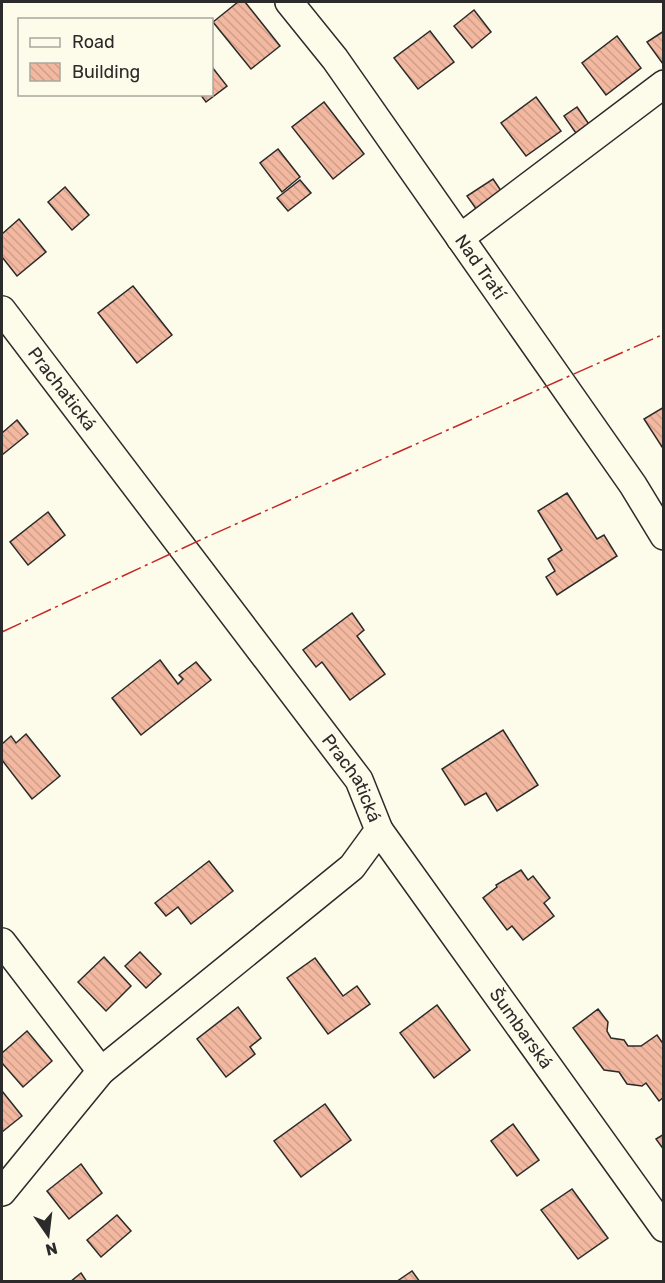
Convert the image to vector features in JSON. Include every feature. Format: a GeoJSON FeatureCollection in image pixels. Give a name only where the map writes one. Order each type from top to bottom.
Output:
{"type":"FeatureCollection","features":[{"type":"Feature","properties":{"kind":"street","name":"Nad Tratí"},"geometry":{"type":"LineString","coordinates":[[289,2],[335,59],[633,485],[663,536]]}},
{"type":"Feature","properties":{"kind":"street"},"geometry":{"type":"LineString","coordinates":[[460,238],[663,84]]}},
{"type":"Feature","properties":{"kind":"street","name":"Prachatická"},"geometry":{"type":"LineString","coordinates":[[2,310],[359,780],[379,830],[352,867],[101,1071],[2,1192]]}},
{"type":"Feature","properties":{"kind":"street","name":"Šumbarská"},"geometry":{"type":"LineString","coordinates":[[379,830],[663,1228]]}},
{"type":"Feature","properties":{"kind":"street"},"geometry":{"type":"LineString","coordinates":[[2,942],[101,1071]]}},
{"type":"Feature","properties":{"kind":"building"},"geometry":{"type":"Polygon","coordinates":[[[238,2],[245,2],[280,46],[251,69],[213,22],[238,2]]]}},
{"type":"Feature","properties":{"kind":"building"},"geometry":{"type":"Polygon","coordinates":[[[474,10],[491,32],[472,48],[454,26],[474,10]]]}},
{"type":"Feature","properties":{"kind":"building"},"geometry":{"type":"Polygon","coordinates":[[[430,31],[454,62],[418,89],[394,58],[430,31]]]}},
{"type":"Feature","properties":{"kind":"building"},"geometry":{"type":"Polygon","coordinates":[[[664,31],[664,64],[663,64],[647,42],[664,31]]]}},
{"type":"Feature","properties":{"kind":"building"},"geometry":{"type":"Polygon","coordinates":[[[617,36],[641,68],[606,95],[582,63],[617,36]]]}},
{"type":"Feature","properties":{"kind":"building"},"geometry":{"type":"Polygon","coordinates":[[[213,68],[227,86],[206,102],[202,96],[213,96],[213,68]]]}},
{"type":"Feature","properties":{"kind":"building"},"geometry":{"type":"Polygon","coordinates":[[[536,97],[561,131],[526,156],[501,123],[536,97]]]}},
{"type":"Feature","properties":{"kind":"building"},"geometry":{"type":"Polygon","coordinates":[[[324,102],[364,154],[333,179],[292,127],[324,102]]]}},
{"type":"Feature","properties":{"kind":"building"},"geometry":{"type":"Polygon","coordinates":[[[577,107],[591,127],[578,136],[564,116],[577,107]]]}},
{"type":"Feature","properties":{"kind":"building"},"geometry":{"type":"Polygon","coordinates":[[[278,149],[300,177],[282,192],[260,163],[278,149]]]}},
{"type":"Feature","properties":{"kind":"building"},"geometry":{"type":"Polygon","coordinates":[[[493,179],[504,195],[479,213],[467,196],[493,179]]]}},
{"type":"Feature","properties":{"kind":"building"},"geometry":{"type":"Polygon","coordinates":[[[300,180],[311,193],[288,211],[277,198],[300,180]]]}},
{"type":"Feature","properties":{"kind":"building"},"geometry":{"type":"Polygon","coordinates":[[[65,187],[89,215],[72,230],[48,202],[65,187]]]}},
{"type":"Feature","properties":{"kind":"building"},"geometry":{"type":"Polygon","coordinates":[[[19,219],[46,252],[17,276],[2,257],[2,234],[19,219]]]}},
{"type":"Feature","properties":{"kind":"building"},"geometry":{"type":"Polygon","coordinates":[[[133,286],[172,335],[137,363],[98,313],[133,286]]]}},
{"type":"Feature","properties":{"kind":"building"},"geometry":{"type":"Polygon","coordinates":[[[664,407],[664,450],[644,419],[664,407]]]}},
{"type":"Feature","properties":{"kind":"building"},"geometry":{"type":"Polygon","coordinates":[[[17,420],[28,434],[2,455],[2,433],[17,420]]]}},
{"type":"Feature","properties":{"kind":"building"},"geometry":{"type":"Polygon","coordinates":[[[567,493],[597,539],[604,535],[617,556],[557,595],[546,577],[555,571],[548,559],[562,550],[538,511],[567,493]]]}},
{"type":"Feature","properties":{"kind":"building"},"geometry":{"type":"Polygon","coordinates":[[[48,512],[65,535],[28,565],[10,542],[48,512]]]}},
{"type":"Feature","properties":{"kind":"building"},"geometry":{"type":"Polygon","coordinates":[[[352,613],[364,630],[357,636],[385,674],[350,700],[322,662],[316,667],[303,650],[352,613]]]}},
{"type":"Feature","properties":{"kind":"building"},"geometry":{"type":"Polygon","coordinates":[[[160,660],[178,684],[183,679],[179,675],[196,662],[211,680],[141,735],[112,698],[160,660]]]}},
{"type":"Feature","properties":{"kind":"building"},"geometry":{"type":"Polygon","coordinates":[[[503,730],[538,785],[497,811],[486,793],[465,805],[442,769],[503,730]]]}},
{"type":"Feature","properties":{"kind":"building"},"geometry":{"type":"Polygon","coordinates":[[[26,734],[60,776],[32,799],[2,760],[2,744],[11,736],[16,743],[26,734]]]}},
{"type":"Feature","properties":{"kind":"building"},"geometry":{"type":"Polygon","coordinates":[[[209,861],[233,891],[191,924],[178,907],[166,916],[155,903],[209,861]]]}},
{"type":"Feature","properties":{"kind":"building"},"geometry":{"type":"Polygon","coordinates":[[[521,870],[528,880],[533,876],[550,898],[544,903],[554,916],[523,940],[512,926],[507,930],[483,898],[497,887],[496,885],[521,870]]]}},
{"type":"Feature","properties":{"kind":"building"},"geometry":{"type":"Polygon","coordinates":[[[140,952],[161,974],[146,988],[125,966],[140,952]]]}},
{"type":"Feature","properties":{"kind":"building"},"geometry":{"type":"Polygon","coordinates":[[[104,957],[131,986],[106,1011],[78,982],[104,957]]]}},
{"type":"Feature","properties":{"kind":"building"},"geometry":{"type":"Polygon","coordinates":[[[315,958],[343,996],[357,986],[370,1004],[328,1034],[287,978],[315,958]]]}},
{"type":"Feature","properties":{"kind":"building"},"geometry":{"type":"Polygon","coordinates":[[[437,1005],[470,1050],[434,1078],[400,1033],[437,1005]]]}},
{"type":"Feature","properties":{"kind":"building"},"geometry":{"type":"Polygon","coordinates":[[[238,1007],[261,1038],[250,1047],[255,1054],[226,1077],[197,1039],[238,1007]]]}},
{"type":"Feature","properties":{"kind":"building"},"geometry":{"type":"Polygon","coordinates":[[[598,1009],[608,1022],[607,1031],[611,1038],[624,1040],[628,1046],[641,1046],[657,1035],[664,1045],[664,1097],[659,1101],[646,1083],[642,1086],[627,1084],[619,1072],[604,1070],[573,1028],[598,1009]]]}},
{"type":"Feature","properties":{"kind":"building"},"geometry":{"type":"Polygon","coordinates":[[[27,1031],[52,1061],[23,1087],[2,1063],[2,1053],[27,1031]]]}},
{"type":"Feature","properties":{"kind":"building"},"geometry":{"type":"Polygon","coordinates":[[[2,1091],[22,1116],[2,1132],[2,1091]]]}},
{"type":"Feature","properties":{"kind":"building"},"geometry":{"type":"Polygon","coordinates":[[[325,1104],[351,1140],[301,1177],[274,1141],[325,1104]]]}},
{"type":"Feature","properties":{"kind":"building"},"geometry":{"type":"Polygon","coordinates":[[[513,1124],[539,1160],[517,1176],[491,1141],[513,1124]]]}},
{"type":"Feature","properties":{"kind":"building"},"geometry":{"type":"Polygon","coordinates":[[[664,1134],[664,1150],[656,1139],[664,1134]]]}},
{"type":"Feature","properties":{"kind":"building"},"geometry":{"type":"Polygon","coordinates":[[[81,1164],[102,1193],[69,1219],[47,1191],[81,1164]]]}},
{"type":"Feature","properties":{"kind":"building"},"geometry":{"type":"Polygon","coordinates":[[[572,1189],[608,1238],[578,1259],[541,1210],[572,1189]]]}},
{"type":"Feature","properties":{"kind":"building"},"geometry":{"type":"Polygon","coordinates":[[[117,1215],[131,1231],[101,1257],[87,1240],[117,1215]]]}},
{"type":"Feature","properties":{"kind":"building"},"geometry":{"type":"Polygon","coordinates":[[[412,1271],[420,1282],[396,1282],[412,1271]]]}},
{"type":"Feature","properties":{"kind":"building"},"geometry":{"type":"Polygon","coordinates":[[[81,1273],[87,1282],[70,1282],[81,1273]]]}},
{"type":"Feature","properties":{"kind":"power"},"geometry":{"type":"LineString","coordinates":[[2,632],[209,536],[664,334]]}}]}
